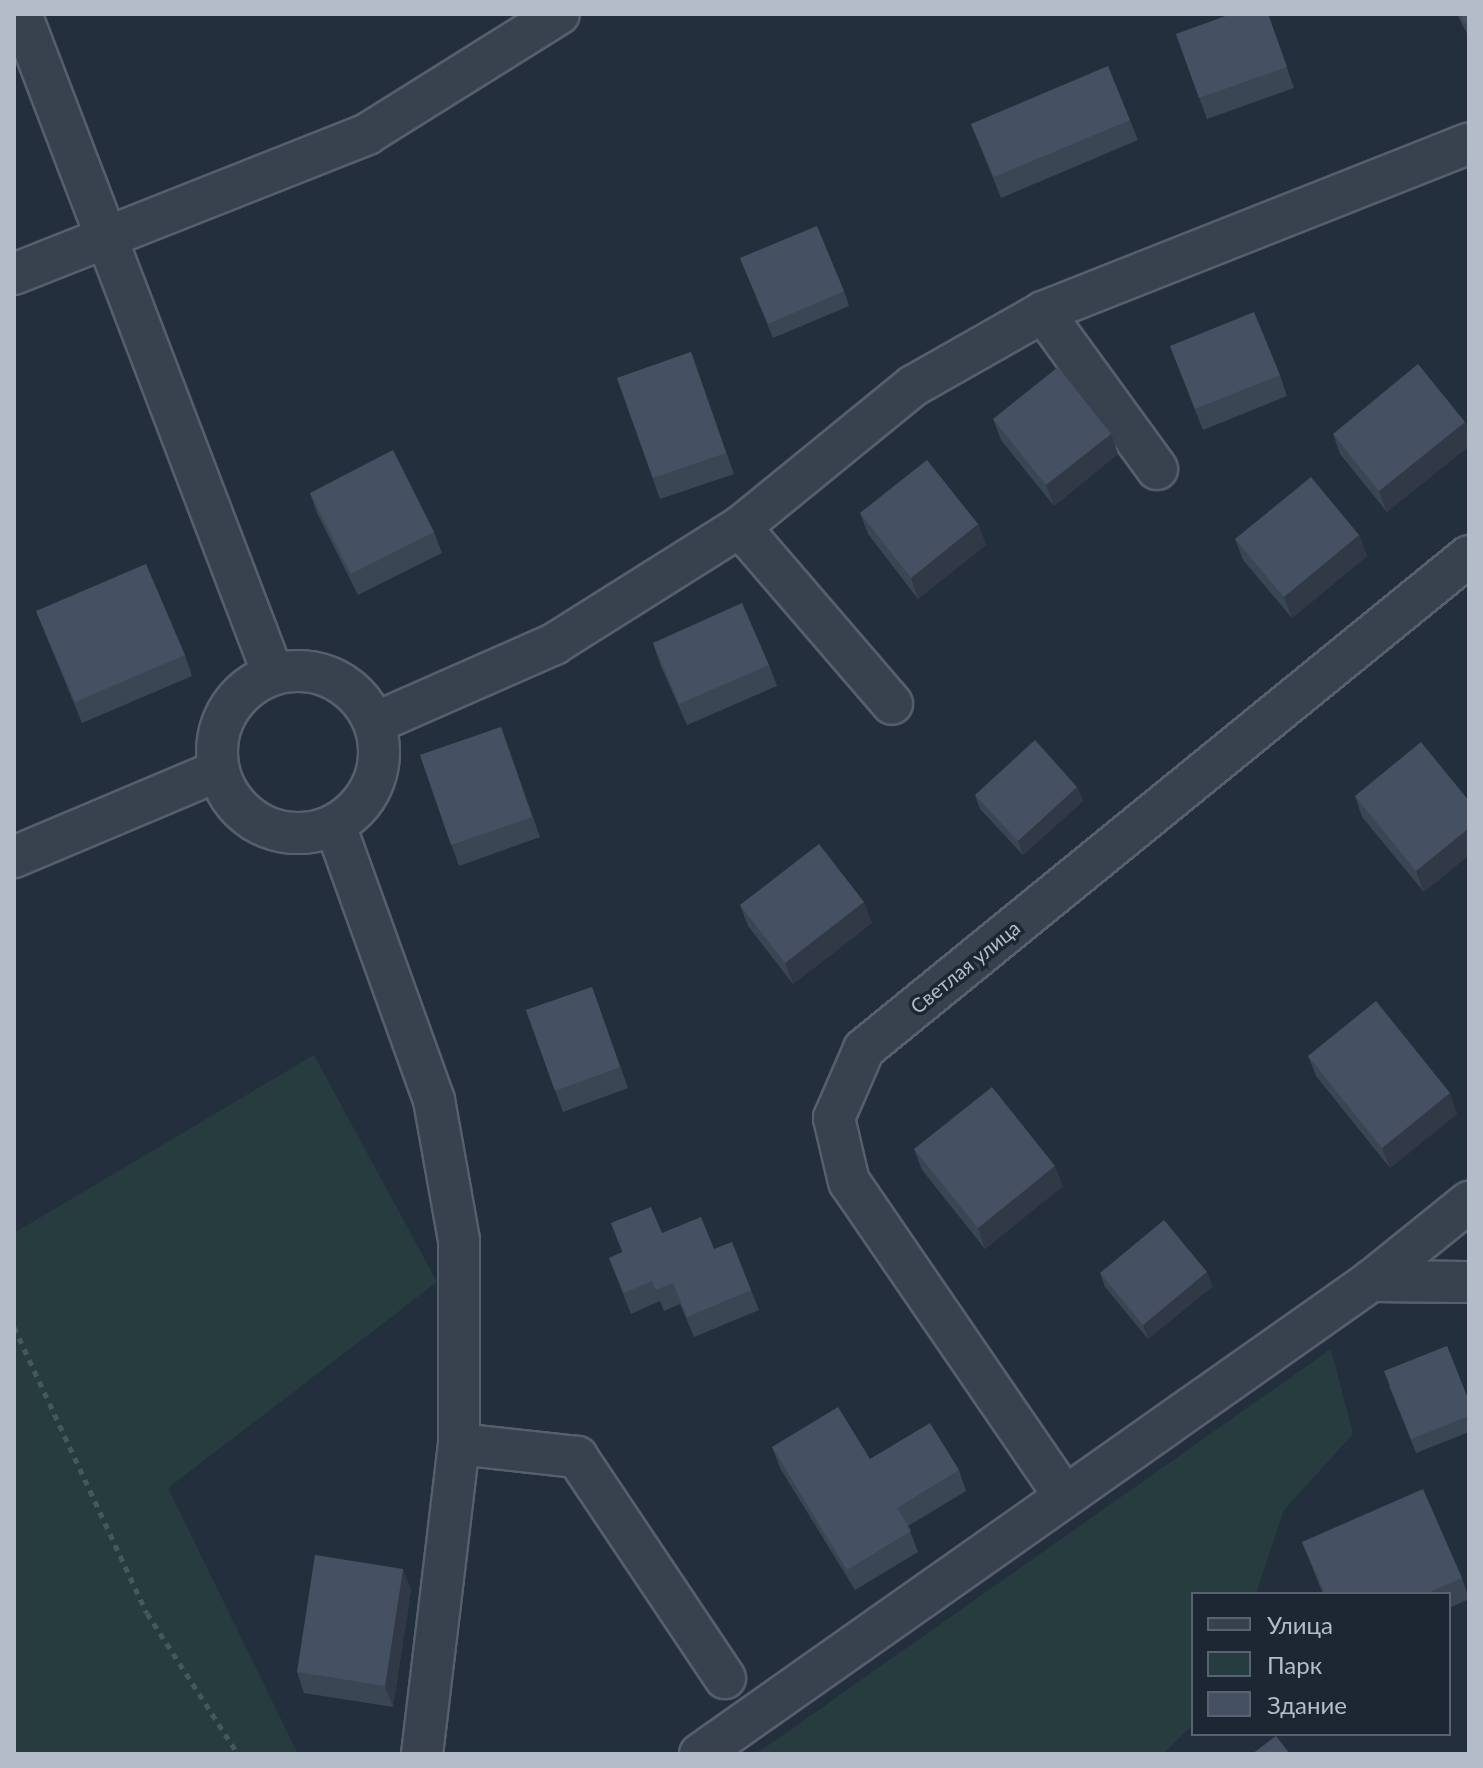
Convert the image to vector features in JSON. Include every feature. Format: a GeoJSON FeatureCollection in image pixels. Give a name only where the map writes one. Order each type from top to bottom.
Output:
{"type":"FeatureCollection","features":[{"type":"Feature","properties":{"kind":"street"},"geometry":{"type":"LineString","coordinates":[[21,14],[108,235],[273,674]]}},
{"type":"Feature","properties":{"kind":"street"},"geometry":{"type":"LineString","coordinates":[[14,274],[367,134],[559,14]]}},
{"type":"Feature","properties":{"kind":"street"},"geometry":{"type":"LineString","coordinates":[[375,723],[554,644],[740,527],[913,386],[1043,312],[1469,143]]}},
{"type":"Feature","properties":{"kind":"street"},"geometry":{"type":"LineString","coordinates":[[1043,312],[1157,469]]}},
{"type":"Feature","properties":{"kind":"street"},"geometry":{"type":"LineString","coordinates":[[740,527],[892,704]]}},
{"type":"Feature","properties":{"kind":"street","name":"Светлая улица"},"geometry":{"type":"LineString","coordinates":[[1063,1494],[849,1182],[834,1118],[864,1049],[1469,556]]}},
{"type":"Feature","properties":{"kind":"street"},"geometry":{"type":"LineString","coordinates":[[273,674],[322,674],[363,701],[375,723],[380,747],[370,793],[335,825],[299,833],[263,827],[227,794],[218,771],[216,747],[234,702],[273,674]]}},
{"type":"Feature","properties":{"kind":"street"},"geometry":{"type":"LineString","coordinates":[[14,857],[218,771]]}},
{"type":"Feature","properties":{"kind":"street"},"geometry":{"type":"LineString","coordinates":[[335,825],[434,1100],[459,1240],[459,1444],[422,1754]]}},
{"type":"Feature","properties":{"kind":"street"},"geometry":{"type":"LineString","coordinates":[[700,1754],[1063,1494],[1371,1281],[1469,1202]]}},
{"type":"Feature","properties":{"kind":"street"},"geometry":{"type":"LineString","coordinates":[[1371,1281],[1469,1282]]}},
{"type":"Feature","properties":{"kind":"street"},"geometry":{"type":"LineString","coordinates":[[459,1444],[577,1457],[725,1678]]}},
{"type":"Feature","properties":{"kind":"path"},"geometry":{"type":"LineString","coordinates":[[14,1327],[147,1613],[238,1754]]}},
{"type":"Feature","properties":{"kind":"green space"},"geometry":{"type":"Polygon","coordinates":[[[314,1055],[437,1282],[168,1488],[298,1754],[14,1754],[14,1233],[314,1055]]]}},
{"type":"Feature","properties":{"kind":"green space"},"geometry":{"type":"Polygon","coordinates":[[[1331,1349],[1353,1434],[1284,1510],[1257,1592],[1191,1592],[1191,1726],[1163,1754],[756,1754],[1331,1349]]]}},
{"type":"Feature","properties":{"kind":"building"},"geometry":{"type":"Polygon","coordinates":[[[1231,14],[1268,14],[1287,67],[1199,98],[1176,34],[1231,14]]]}},
{"type":"Feature","properties":{"kind":"building"},"geometry":{"type":"Polygon","coordinates":[[[1460,14],[1469,14],[1469,22],[1465,24],[1460,14]]]}},
{"type":"Feature","properties":{"kind":"building"},"geometry":{"type":"Polygon","coordinates":[[[1108,66],[1130,120],[994,177],[971,124],[1108,66]]]}},
{"type":"Feature","properties":{"kind":"building"},"geometry":{"type":"Polygon","coordinates":[[[817,226],[844,291],[768,324],[740,258],[817,226]]]}},
{"type":"Feature","properties":{"kind":"building"},"geometry":{"type":"Polygon","coordinates":[[[1254,312],[1280,375],[1195,409],[1170,346],[1254,312]]]}},
{"type":"Feature","properties":{"kind":"building"},"geometry":{"type":"Polygon","coordinates":[[[691,352],[726,453],[653,478],[617,378],[691,352]]]}},
{"type":"Feature","properties":{"kind":"building"},"geometry":{"type":"Polygon","coordinates":[[[1418,364],[1465,422],[1379,491],[1333,434],[1418,364]]]}},
{"type":"Feature","properties":{"kind":"building"},"geometry":{"type":"Polygon","coordinates":[[[1058,367],[1111,434],[1046,485],[993,419],[1058,367]]]}},
{"type":"Feature","properties":{"kind":"building"},"geometry":{"type":"Polygon","coordinates":[[[393,450],[434,532],[351,574],[310,493],[393,450]]]}},
{"type":"Feature","properties":{"kind":"building"},"geometry":{"type":"Polygon","coordinates":[[[927,460],[978,524],[911,578],[860,513],[927,460]]]}},
{"type":"Feature","properties":{"kind":"building"},"geometry":{"type":"Polygon","coordinates":[[[1311,477],[1359,535],[1284,597],[1235,539],[1311,477]]]}},
{"type":"Feature","properties":{"kind":"building"},"geometry":{"type":"Polygon","coordinates":[[[146,564],[185,655],[75,702],[36,611],[146,564]]]}},
{"type":"Feature","properties":{"kind":"building"},"geometry":{"type":"Polygon","coordinates":[[[742,603],[769,665],[679,704],[653,643],[742,603]]]}},
{"type":"Feature","properties":{"kind":"building"},"geometry":{"type":"Polygon","coordinates":[[[501,727],[532,817],[451,845],[420,755],[501,727]]]}},
{"type":"Feature","properties":{"kind":"building"},"geometry":{"type":"Polygon","coordinates":[[[1035,740],[1077,787],[1018,841],[975,795],[1035,740]]]}},
{"type":"Feature","properties":{"kind":"building"},"geometry":{"type":"Polygon","coordinates":[[[1421,742],[1469,801],[1469,828],[1416,871],[1355,796],[1421,742]]]}},
{"type":"Feature","properties":{"kind":"building"},"geometry":{"type":"Polygon","coordinates":[[[819,844],[864,902],[785,963],[740,905],[819,844]]]}},
{"type":"Feature","properties":{"kind":"building"},"geometry":{"type":"Polygon","coordinates":[[[592,987],[620,1067],[555,1091],[526,1010],[592,987]]]}},
{"type":"Feature","properties":{"kind":"building"},"geometry":{"type":"Polygon","coordinates":[[[1376,1001],[1450,1093],[1382,1148],[1308,1056],[1376,1001]]]}},
{"type":"Feature","properties":{"kind":"building"},"geometry":{"type":"Polygon","coordinates":[[[992,1087],[1055,1166],[978,1228],[914,1149],[992,1087]]]}},
{"type":"Feature","properties":{"kind":"building"},"geometry":{"type":"Polygon","coordinates":[[[651,1207],[662,1233],[701,1217],[714,1249],[732,1242],[751,1290],[687,1317],[673,1283],[656,1290],[652,1281],[624,1293],[609,1258],[623,1252],[611,1223],[651,1207]]]}},
{"type":"Feature","properties":{"kind":"building"},"geometry":{"type":"Polygon","coordinates":[[[1164,1220],[1207,1272],[1143,1325],[1100,1273],[1164,1220]]]}},
{"type":"Feature","properties":{"kind":"building"},"geometry":{"type":"Polygon","coordinates":[[[1447,1346],[1469,1401],[1469,1416],[1411,1439],[1384,1371],[1447,1346]]]}},
{"type":"Feature","properties":{"kind":"building"},"geometry":{"type":"Polygon","coordinates":[[[838,1407],[870,1459],[930,1423],[959,1470],[897,1508],[911,1531],[847,1570],[772,1447],[838,1407]]]}},
{"type":"Feature","properties":{"kind":"building"},"geometry":{"type":"Polygon","coordinates":[[[1423,1489],[1462,1578],[1430,1592],[1324,1592],[1302,1542],[1423,1489]]]}},
{"type":"Feature","properties":{"kind":"building"},"geometry":{"type":"Polygon","coordinates":[[[315,1555],[403,1569],[385,1686],[297,1672],[315,1555]]]}},
{"type":"Feature","properties":{"kind":"building"},"geometry":{"type":"Polygon","coordinates":[[[1276,1736],[1290,1754],[1252,1754],[1276,1736]]]}}]}
